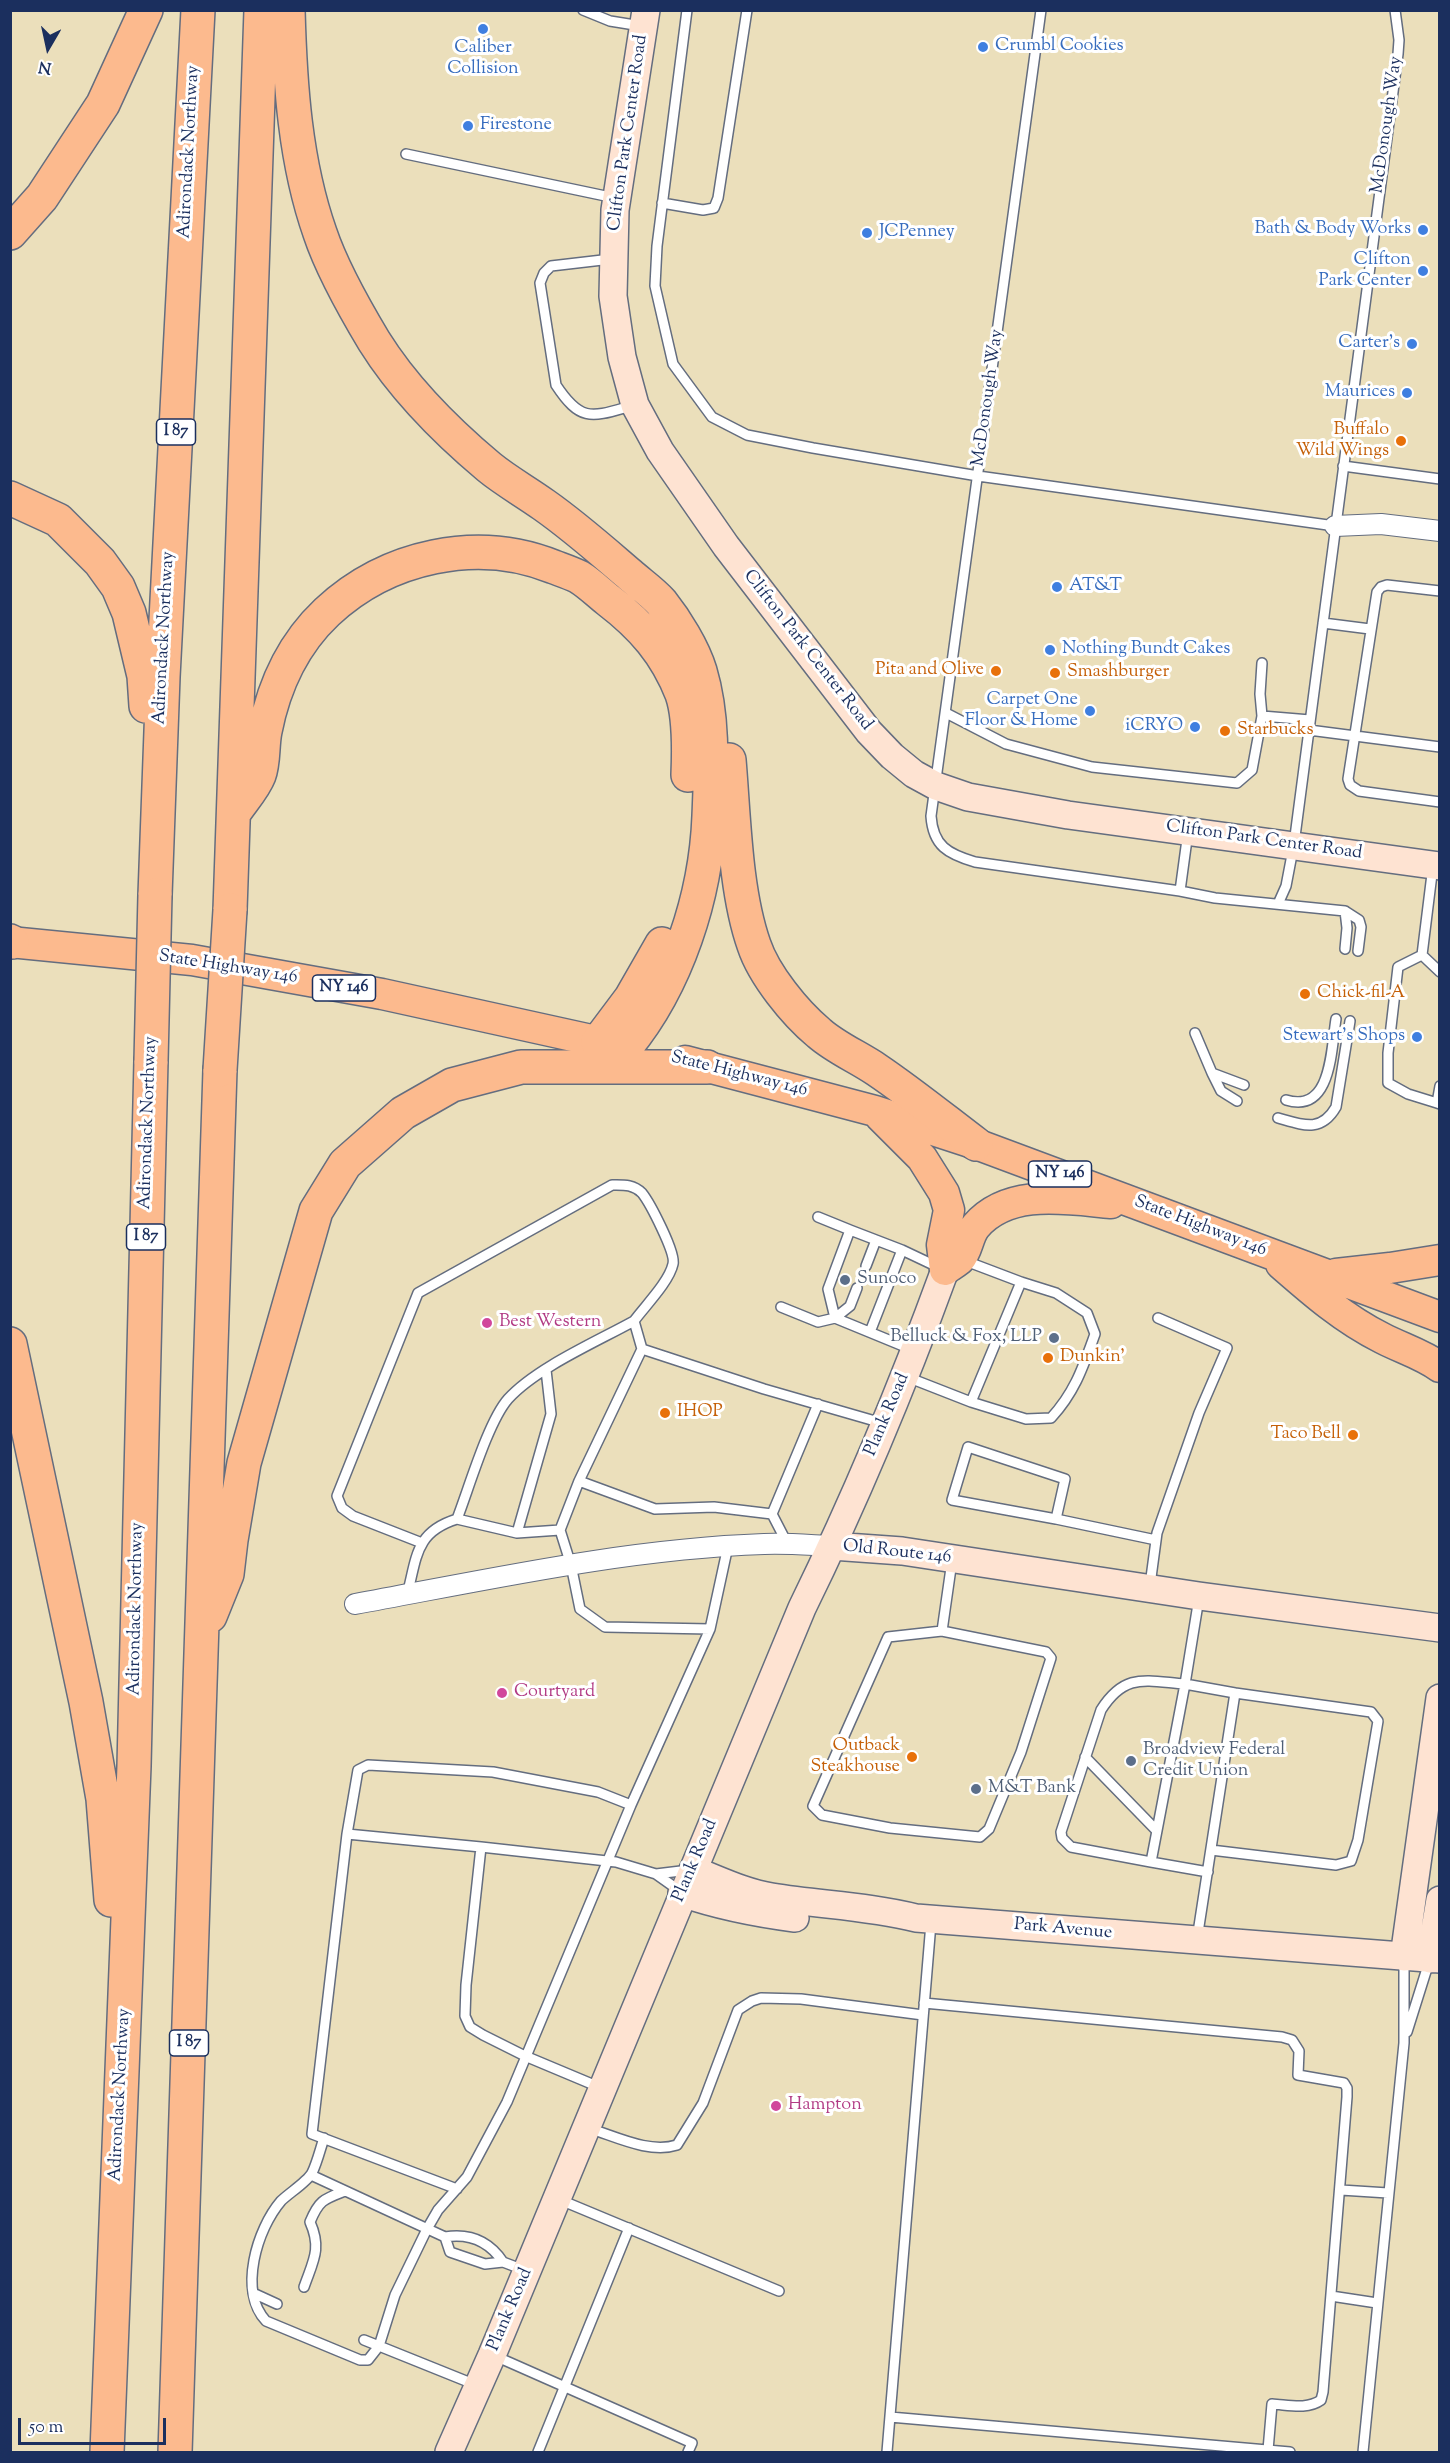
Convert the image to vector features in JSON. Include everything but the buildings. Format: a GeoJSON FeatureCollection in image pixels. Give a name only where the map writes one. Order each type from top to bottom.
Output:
{"type":"FeatureCollection","features":[{"type":"Feature","properties":{"kind":"highway"},"geometry":{"type":"LineString","coordinates":[[10,233],[42,197],[103,104],[146,10]]}},
{"type":"Feature","properties":{"kind":"highway","name":"Adirondack Northway"},"geometry":{"type":"LineString","coordinates":[[107,2452],[134,1766],[156,854],[198,10]]}},
{"type":"Feature","properties":{"kind":"highway","name":"I 87"},"geometry":{"type":"LineString","coordinates":[[175,2452],[220,1070],[234,813],[261,10]]}},
{"type":"Feature","properties":{"kind":"highway"},"geometry":{"type":"LineString","coordinates":[[288,10],[290,81],[304,172],[320,233],[375,342],[404,382],[442,424],[491,468],[591,542],[660,602],[683,636],[720,705],[728,750],[738,868],[747,917],[754,947],[770,976],[795,1008],[820,1034],[877,1070],[976,1144]]}},
{"type":"Feature","properties":{"kind":"highway"},"geometry":{"type":"LineString","coordinates":[[10,498],[58,520],[100,562],[118,587],[129,613],[144,676],[156,854]]}},
{"type":"Feature","properties":{"kind":"highway"},"geometry":{"type":"LineString","coordinates":[[234,813],[259,776],[265,729],[278,683],[287,662],[310,628],[361,585],[400,566],[439,555],[483,551],[535,559],[578,577],[631,618],[662,652],[683,696],[689,745],[686,837],[680,882],[671,921],[612,1044]]}},
{"type":"Feature","properties":{"kind":"highway"},"geometry":{"type":"LineString","coordinates":[[612,1044],[645,1022],[659,998],[688,926],[701,883],[708,836],[711,723],[699,669]]}},
{"type":"Feature","properties":{"kind":"highway"},"geometry":{"type":"LineString","coordinates":[[202,1634],[227,1574],[244,1463],[316,1211],[345,1164],[403,1113],[452,1085],[521,1067],[707,1067]]}},
{"type":"Feature","properties":{"kind":"highway"},"geometry":{"type":"LineString","coordinates":[[10,1344],[86,1702],[103,1799],[124,2047]]}},
{"type":"Feature","properties":{"kind":"main road","name":"State Highway 146"},"geometry":{"type":"LineString","coordinates":[[11,942],[192,960],[382,994],[707,1067],[874,1111],[976,1144],[1440,1317]]}},
{"type":"Feature","properties":{"kind":"main road"},"geometry":{"type":"LineString","coordinates":[[874,1111],[922,1158],[944,1192],[949,1210],[942,1245],[952,1264]]}},
{"type":"Feature","properties":{"kind":"main road"},"geometry":{"type":"LineString","coordinates":[[952,1264],[974,1229],[988,1214],[1003,1204],[1053,1198],[1144,1206]]}},
{"type":"Feature","properties":{"kind":"main road"},"geometry":{"type":"LineString","coordinates":[[1270,1254],[1325,1302],[1381,1338],[1440,1367]]}},
{"type":"Feature","properties":{"kind":"main road"},"geometry":{"type":"LineString","coordinates":[[1329,1275],[1440,1260]]}},
{"type":"Feature","properties":{"kind":"street","name":"Clifton Park Center Road"},"geometry":{"type":"LineString","coordinates":[[645,19],[617,198],[614,259],[613,296],[622,357],[634,405],[660,452],[726,546],[869,732],[907,768],[936,786],[968,797],[1068,815],[1437,865]]}},
{"type":"Feature","properties":{"kind":"street"},"geometry":{"type":"LineString","coordinates":[[1335,526],[1380,524],[1440,531]]}},
{"type":"Feature","properties":{"kind":"street","name":"Plank Road"},"geometry":{"type":"LineString","coordinates":[[449,2452],[492,2355],[515,2266],[556,2198],[802,1608],[832,1546],[952,1264]]}},
{"type":"Feature","properties":{"kind":"street","name":"Old Route 146"},"geometry":{"type":"LineString","coordinates":[[355,1604],[652,1552],[787,1544],[902,1551],[1199,1596],[1440,1628]]}},
{"type":"Feature","properties":{"kind":"street"},"geometry":{"type":"LineString","coordinates":[[1425,1958],[1440,1698]]}},
{"type":"Feature","properties":{"kind":"street","name":"Park Avenue"},"geometry":{"type":"LineString","coordinates":[[688,1881],[714,1904],[753,1913],[810,1919],[864,1923],[923,1919],[1425,1958]]}},
{"type":"Feature","properties":{"kind":"street"},"geometry":{"type":"LineString","coordinates":[[1425,1958],[1440,1899]]}},
{"type":"Feature","properties":{"kind":"lane"},"geometry":{"type":"LineString","coordinates":[[583,10],[610,21],[645,19]]}},
{"type":"Feature","properties":{"kind":"lane"},"geometry":{"type":"LineString","coordinates":[[687,10],[657,246],[655,286],[660,316],[673,364],[712,417],[747,435],[978,477],[1335,526]]}},
{"type":"Feature","properties":{"kind":"lane"},"geometry":{"type":"LineString","coordinates":[[662,203],[702,210],[714,208],[718,198],[747,10]]}},
{"type":"Feature","properties":{"kind":"lane","name":"McDonough Way"},"geometry":{"type":"LineString","coordinates":[[1041,10],[931,816],[932,833],[943,848],[957,857],[975,862],[1179,891]]}},
{"type":"Feature","properties":{"kind":"lane","name":"McDonough Way"},"geometry":{"type":"LineString","coordinates":[[1278,904],[1286,886],[1294,844],[1400,40],[1395,10]]}},
{"type":"Feature","properties":{"kind":"lane"},"geometry":{"type":"LineString","coordinates":[[406,154],[617,198]]}},
{"type":"Feature","properties":{"kind":"lane"},"geometry":{"type":"LineString","coordinates":[[614,259],[551,266],[544,273],[540,283],[556,385],[572,407],[584,414],[598,416],[634,405]]}},
{"type":"Feature","properties":{"kind":"lane"},"geometry":{"type":"LineString","coordinates":[[1343,466],[1440,479]]}},
{"type":"Feature","properties":{"kind":"lane"},"geometry":{"type":"LineString","coordinates":[[1440,591],[1387,585],[1381,587],[1375,601],[1370,629],[1348,779],[1354,789],[1440,802]]}},
{"type":"Feature","properties":{"kind":"lane"},"geometry":{"type":"LineString","coordinates":[[1323,623],[1370,629]]}},
{"type":"Feature","properties":{"kind":"lane"},"geometry":{"type":"LineString","coordinates":[[946,713],[1006,744],[1092,767],[1237,783],[1252,770],[1262,716],[1260,694],[1263,663]]}},
{"type":"Feature","properties":{"kind":"lane"},"geometry":{"type":"LineString","coordinates":[[1262,716],[1353,735],[1440,747]]}},
{"type":"Feature","properties":{"kind":"lane"},"geometry":{"type":"LineString","coordinates":[[1188,831],[1179,891],[1345,911],[1359,920],[1361,927],[1358,951]]}},
{"type":"Feature","properties":{"kind":"lane"},"geometry":{"type":"LineString","coordinates":[[1422,955],[1437,865]]}},
{"type":"Feature","properties":{"kind":"lane"},"geometry":{"type":"LineString","coordinates":[[1345,911],[1347,928],[1345,949]]}},
{"type":"Feature","properties":{"kind":"lane"},"geometry":{"type":"LineString","coordinates":[[1422,955],[1440,972]]}},
{"type":"Feature","properties":{"kind":"lane"},"geometry":{"type":"LineString","coordinates":[[1422,955],[1398,967],[1388,1053],[1388,1083],[1408,1094],[1438,1104],[1440,1086]]}},
{"type":"Feature","properties":{"kind":"lane"},"geometry":{"type":"LineString","coordinates":[[1286,1100],[1300,1103],[1317,1096],[1326,1074],[1336,1019]]}},
{"type":"Feature","properties":{"kind":"lane"},"geometry":{"type":"LineString","coordinates":[[1278,1118],[1301,1125],[1323,1123],[1330,1118],[1336,1107],[1350,1021]]}},
{"type":"Feature","properties":{"kind":"lane"},"geometry":{"type":"LineString","coordinates":[[1195,1033],[1215,1084],[1221,1091],[1237,1101]]}},
{"type":"Feature","properties":{"kind":"lane"},"geometry":{"type":"LineString","coordinates":[[1212,1073],[1244,1085]]}},
{"type":"Feature","properties":{"kind":"lane"},"geometry":{"type":"LineString","coordinates":[[422,1543],[353,1516],[342,1508],[337,1496],[418,1293],[612,1185],[629,1185],[642,1193],[672,1248],[674,1261],[671,1273],[634,1322],[546,1370],[519,1388],[500,1410],[458,1519]]}},
{"type":"Feature","properties":{"kind":"lane"},"geometry":{"type":"LineString","coordinates":[[818,1217],[902,1250],[1056,1293],[1087,1313],[1095,1334],[1081,1373],[1068,1400],[1051,1418],[1026,1419],[905,1376]]}},
{"type":"Feature","properties":{"kind":"lane"},"geometry":{"type":"LineString","coordinates":[[835,1318],[828,1289],[850,1230]]}},
{"type":"Feature","properties":{"kind":"lane"},"geometry":{"type":"LineString","coordinates":[[866,1266],[876,1240]]}},
{"type":"Feature","properties":{"kind":"lane"},"geometry":{"type":"LineString","coordinates":[[870,1332],[902,1250]]}},
{"type":"Feature","properties":{"kind":"lane"},"geometry":{"type":"LineString","coordinates":[[971,1401],[1021,1282]]}},
{"type":"Feature","properties":{"kind":"lane"},"geometry":{"type":"LineString","coordinates":[[781,1307],[818,1322],[835,1318],[850,1306],[857,1288]]}},
{"type":"Feature","properties":{"kind":"lane"},"geometry":{"type":"LineString","coordinates":[[835,1318],[915,1350]]}},
{"type":"Feature","properties":{"kind":"lane"},"geometry":{"type":"LineString","coordinates":[[1150,1588],[1156,1540],[1199,1413],[1227,1348],[1158,1318]]}},
{"type":"Feature","properties":{"kind":"lane"},"geometry":{"type":"LineString","coordinates":[[634,1322],[642,1349],[579,1480],[560,1530],[571,1565],[580,1609],[605,1628],[710,1629]]}},
{"type":"Feature","properties":{"kind":"lane"},"geometry":{"type":"LineString","coordinates":[[642,1349],[885,1423]]}},
{"type":"Feature","properties":{"kind":"lane"},"geometry":{"type":"LineString","coordinates":[[516,1533],[551,1414],[546,1370]]}},
{"type":"Feature","properties":{"kind":"lane"},"geometry":{"type":"LineString","coordinates":[[787,1544],[772,1514],[818,1404]]}},
{"type":"Feature","properties":{"kind":"lane"},"geometry":{"type":"LineString","coordinates":[[1056,1519],[1065,1479],[968,1447],[952,1500],[1156,1540]]}},
{"type":"Feature","properties":{"kind":"lane"},"geometry":{"type":"LineString","coordinates":[[579,1480],[655,1509],[714,1507],[772,1514]]}},
{"type":"Feature","properties":{"kind":"lane"},"geometry":{"type":"LineString","coordinates":[[407,1595],[422,1543],[430,1531],[443,1523],[458,1519],[516,1533],[560,1530]]}},
{"type":"Feature","properties":{"kind":"lane"},"geometry":{"type":"LineString","coordinates":[[324,2138],[311,2175],[279,2203],[265,2227],[253,2259],[253,2293],[257,2312],[266,2321],[360,2360],[368,2360],[379,2346],[395,2295],[427,2229],[438,2210],[467,2178],[507,2102],[632,1805],[710,1629],[728,1546]]}},
{"type":"Feature","properties":{"kind":"lane"},"geometry":{"type":"LineString","coordinates":[[942,1631],[953,1558]]}},
{"type":"Feature","properties":{"kind":"lane"},"geometry":{"type":"LineString","coordinates":[[1151,1862],[1185,1684],[1199,1596]]}},
{"type":"Feature","properties":{"kind":"lane"},"geometry":{"type":"LineString","coordinates":[[942,1631],[1046,1652],[1051,1658],[1021,1752],[988,1829],[980,1837],[890,1828],[822,1815],[813,1806],[888,1637],[942,1631]]}},
{"type":"Feature","properties":{"kind":"lane"},"geometry":{"type":"LineString","coordinates":[[1208,1872],[1071,1847],[1062,1839],[1061,1832],[1085,1756],[1101,1710],[1110,1695],[1122,1685],[1137,1680],[1185,1684],[1371,1712],[1378,1721],[1358,1840],[1351,1861],[1335,1864],[1211,1850]]}},
{"type":"Feature","properties":{"kind":"lane"},"geometry":{"type":"LineString","coordinates":[[1197,1941],[1235,1693]]}},
{"type":"Feature","properties":{"kind":"lane"},"geometry":{"type":"LineString","coordinates":[[1085,1756],[1157,1831]]}},
{"type":"Feature","properties":{"kind":"lane"},"geometry":{"type":"LineString","coordinates":[[457,2189],[312,2134],[347,1834],[358,1770],[368,1765],[493,1772],[598,1792],[632,1805]]}},
{"type":"Feature","properties":{"kind":"lane"},"geometry":{"type":"LineString","coordinates":[[347,1834],[610,1861],[688,1881]]}},
{"type":"Feature","properties":{"kind":"lane"},"geometry":{"type":"LineString","coordinates":[[480,1847],[466,1985],[465,2016],[470,2027],[525,2056],[602,2088]]}},
{"type":"Feature","properties":{"kind":"lane"},"geometry":{"type":"LineString","coordinates":[[656,1874],[688,1881]]}},
{"type":"Feature","properties":{"kind":"lane"},"geometry":{"type":"LineString","coordinates":[[887,2452],[924,2003],[923,1919]]}},
{"type":"Feature","properties":{"kind":"lane"},"geometry":{"type":"LineString","coordinates":[[1404,2043],[1425,1958]]}},
{"type":"Feature","properties":{"kind":"lane"},"geometry":{"type":"LineString","coordinates":[[1363,2452],[1404,2043],[1425,1958]]}},
{"type":"Feature","properties":{"kind":"lane"},"geometry":{"type":"LineString","coordinates":[[585,2127],[664,2149],[676,2145],[703,2103],[738,2010],[761,1998],[801,1999],[923,2015]]}},
{"type":"Feature","properties":{"kind":"lane"},"geometry":{"type":"LineString","coordinates":[[924,2003],[1244,2032],[1292,2040],[1299,2050],[1298,2075],[1344,2083],[1347,2088],[1341,2190],[1321,2400],[1305,2407],[1272,2404],[1268,2450]]}},
{"type":"Feature","properties":{"kind":"lane"},"geometry":{"type":"LineString","coordinates":[[311,2175],[445,2237],[460,2235],[493,2247],[515,2266]]}},
{"type":"Feature","properties":{"kind":"lane"},"geometry":{"type":"LineString","coordinates":[[1341,2190],[1388,2193]]}},
{"type":"Feature","properties":{"kind":"lane"},"geometry":{"type":"LineString","coordinates":[[304,2287],[318,2248],[310,2222],[315,2209],[322,2200],[345,2191]]}},
{"type":"Feature","properties":{"kind":"lane"},"geometry":{"type":"LineString","coordinates":[[556,2198],[779,2291]]}},
{"type":"Feature","properties":{"kind":"lane"},"geometry":{"type":"LineString","coordinates":[[538,2452],[629,2228]]}},
{"type":"Feature","properties":{"kind":"lane"},"geometry":{"type":"LineString","coordinates":[[445,2237],[450,2252],[485,2264],[515,2266]]}},
{"type":"Feature","properties":{"kind":"lane"},"geometry":{"type":"LineString","coordinates":[[253,2293],[277,2304]]}},
{"type":"Feature","properties":{"kind":"lane"},"geometry":{"type":"LineString","coordinates":[[1331,2296],[1377,2303]]}},
{"type":"Feature","properties":{"kind":"lane"},"geometry":{"type":"LineString","coordinates":[[364,2340],[477,2386]]}},
{"type":"Feature","properties":{"kind":"lane"},"geometry":{"type":"LineString","coordinates":[[492,2355],[565,2385],[692,2443],[688,2452]]}},
{"type":"Feature","properties":{"kind":"lane"},"geometry":{"type":"LineString","coordinates":[[890,2417],[1290,2452]]}},
{"type":"Feature","properties":{"kind":"place","name":"Caliber Collision"},"geometry":{"type":"Point","coordinates":[483,29]}},
{"type":"Feature","properties":{"kind":"place","name":"Crumbl Cookies"},"geometry":{"type":"Point","coordinates":[983,47]}},
{"type":"Feature","properties":{"kind":"place","name":"Firestone"},"geometry":{"type":"Point","coordinates":[468,126]}},
{"type":"Feature","properties":{"kind":"place","name":"Bath & Body Works"},"geometry":{"type":"Point","coordinates":[1423,230]}},
{"type":"Feature","properties":{"kind":"place","name":"JCPenney"},"geometry":{"type":"Point","coordinates":[867,233]}},
{"type":"Feature","properties":{"kind":"place","name":"Clifton Park Center"},"geometry":{"type":"Point","coordinates":[1423,271]}},
{"type":"Feature","properties":{"kind":"place","name":"Carter's"},"geometry":{"type":"Point","coordinates":[1412,344]}},
{"type":"Feature","properties":{"kind":"place","name":"Maurices"},"geometry":{"type":"Point","coordinates":[1407,393]}},
{"type":"Feature","properties":{"kind":"place","name":"Buffalo Wild Wings"},"geometry":{"type":"Point","coordinates":[1401,441]}},
{"type":"Feature","properties":{"kind":"place","name":"AT&T"},"geometry":{"type":"Point","coordinates":[1057,587]}},
{"type":"Feature","properties":{"kind":"place","name":"Nothing Bundt Cakes"},"geometry":{"type":"Point","coordinates":[1050,650]}},
{"type":"Feature","properties":{"kind":"place","name":"Pita and Olive"},"geometry":{"type":"Point","coordinates":[996,671]}},
{"type":"Feature","properties":{"kind":"place","name":"Smashburger"},"geometry":{"type":"Point","coordinates":[1055,673]}},
{"type":"Feature","properties":{"kind":"place","name":"Carpet One Floor & Home"},"geometry":{"type":"Point","coordinates":[1090,711]}},
{"type":"Feature","properties":{"kind":"place","name":"iCRYO"},"geometry":{"type":"Point","coordinates":[1195,727]}},
{"type":"Feature","properties":{"kind":"place","name":"Starbucks"},"geometry":{"type":"Point","coordinates":[1225,731]}},
{"type":"Feature","properties":{"kind":"place","name":"Chick-fil-A"},"geometry":{"type":"Point","coordinates":[1305,994]}},
{"type":"Feature","properties":{"kind":"place","name":"Stewart's Shops"},"geometry":{"type":"Point","coordinates":[1417,1037]}},
{"type":"Feature","properties":{"kind":"place","name":"Sunoco"},"geometry":{"type":"Point","coordinates":[845,1280]}},
{"type":"Feature","properties":{"kind":"place","name":"Best Western"},"geometry":{"type":"Point","coordinates":[487,1323]}},
{"type":"Feature","properties":{"kind":"place","name":"Belluck & Fox, LLP"},"geometry":{"type":"Point","coordinates":[1054,1338]}},
{"type":"Feature","properties":{"kind":"place","name":"Dunkin'"},"geometry":{"type":"Point","coordinates":[1048,1358]}},
{"type":"Feature","properties":{"kind":"place","name":"IHOP"},"geometry":{"type":"Point","coordinates":[665,1413]}},
{"type":"Feature","properties":{"kind":"place","name":"Taco Bell"},"geometry":{"type":"Point","coordinates":[1353,1435]}},
{"type":"Feature","properties":{"kind":"place","name":"Courtyard"},"geometry":{"type":"Point","coordinates":[502,1693]}},
{"type":"Feature","properties":{"kind":"place","name":"Outback Steakhouse"},"geometry":{"type":"Point","coordinates":[912,1757]}},
{"type":"Feature","properties":{"kind":"place","name":"Broadview Federal Credit Union"},"geometry":{"type":"Point","coordinates":[1131,1761]}},
{"type":"Feature","properties":{"kind":"place","name":"M&T Bank"},"geometry":{"type":"Point","coordinates":[976,1789]}},
{"type":"Feature","properties":{"kind":"place","name":"Hampton"},"geometry":{"type":"Point","coordinates":[776,2106]}}]}
